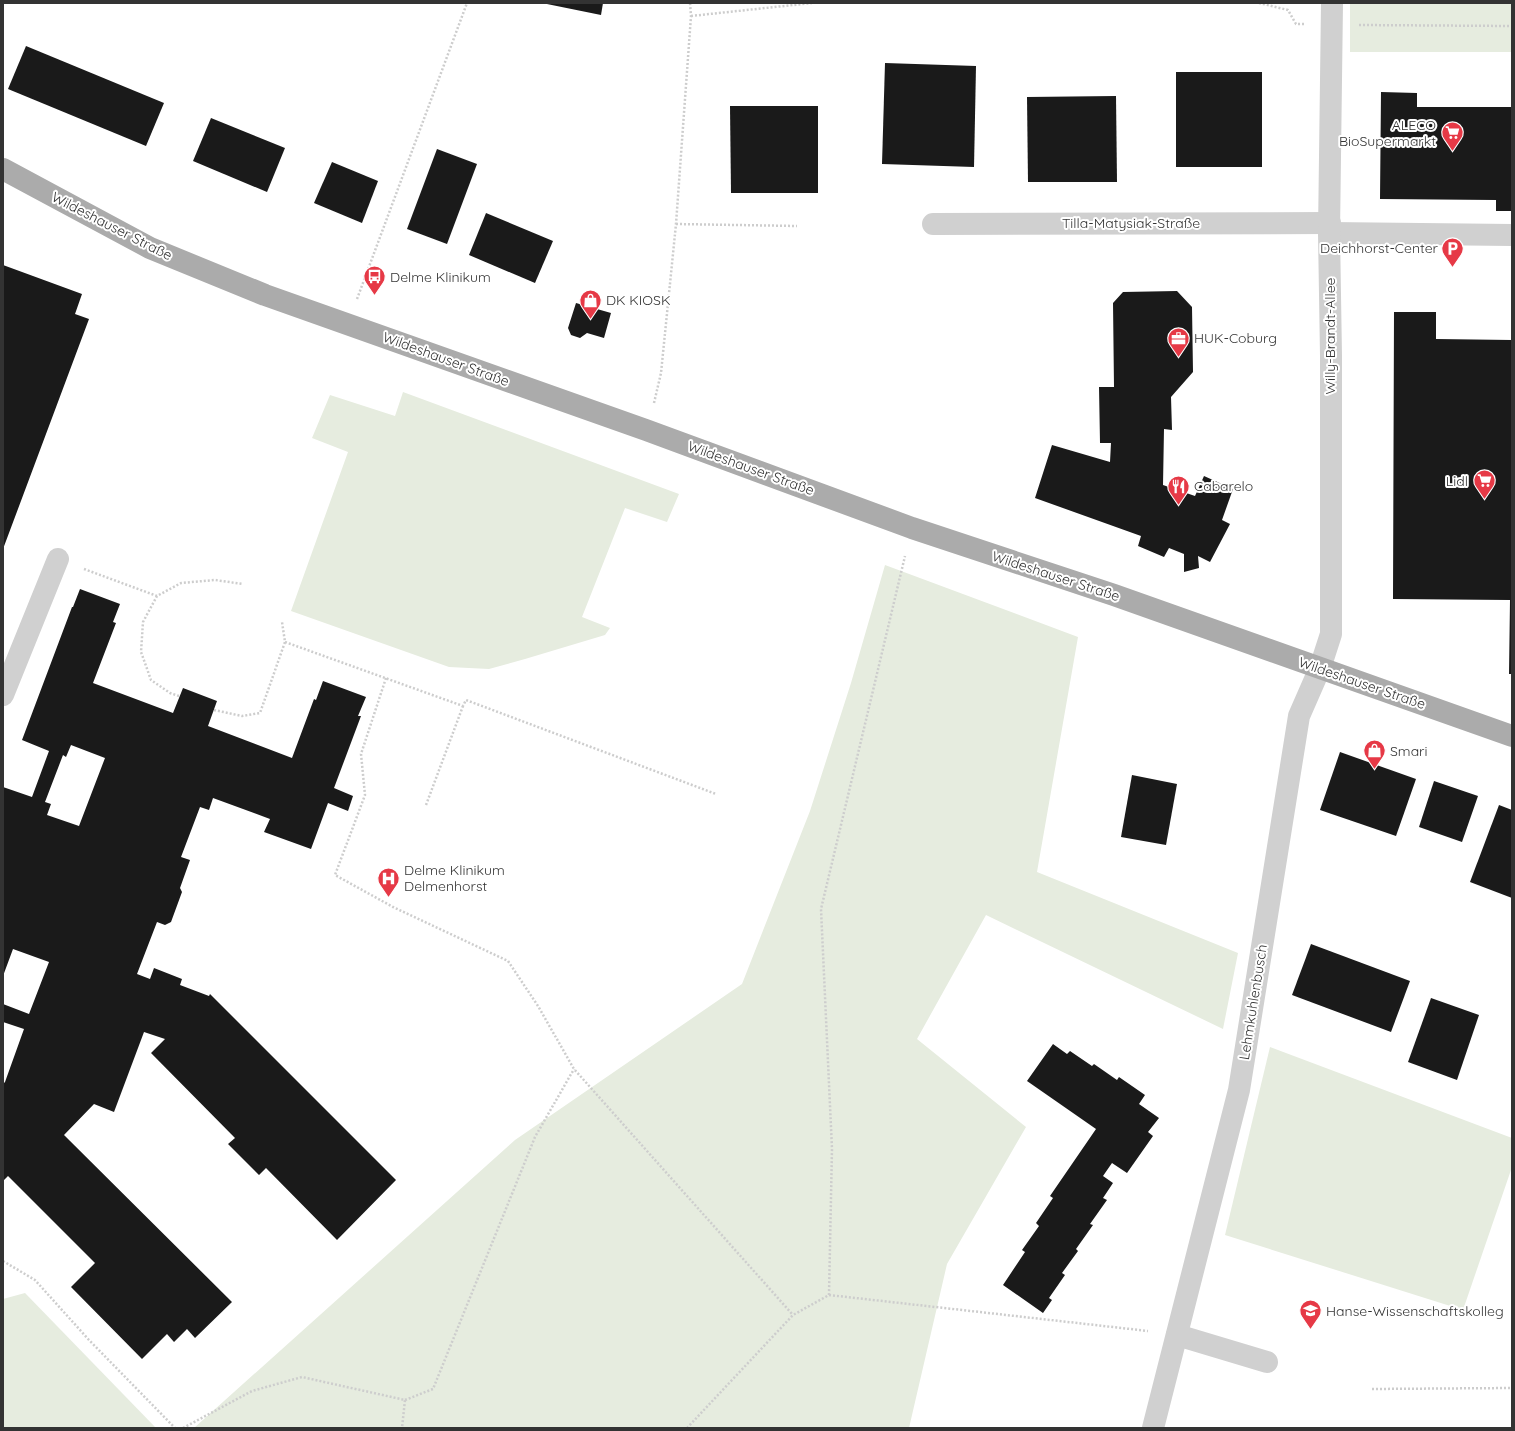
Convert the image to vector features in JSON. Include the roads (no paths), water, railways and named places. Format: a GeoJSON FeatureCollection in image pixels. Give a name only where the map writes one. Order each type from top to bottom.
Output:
{"type":"FeatureCollection","features":[{"type":"Feature","properties":{"kind":"main road","name":"Wildeshauser Straße"},"geometry":{"type":"LineString","coordinates":[[3,169],[150,248],[265,295],[646,430],[912,528],[1114,595],[1512,736]]}},
{"type":"Feature","properties":{"kind":"street","name":"Willy-Brandt-Allee"},"geometry":{"type":"LineString","coordinates":[[1320,668],[1331,634],[1331,356],[1329,228],[1332,3]]}},
{"type":"Feature","properties":{"kind":"street","name":"Tilla-Matysiak-Straße"},"geometry":{"type":"LineString","coordinates":[[933,224],[1329,228],[1512,235]]}},
{"type":"Feature","properties":{"kind":"street"},"geometry":{"type":"LineString","coordinates":[[3,695],[58,559]]}},
{"type":"Feature","properties":{"kind":"street","name":"Lehmkuhlenbusch"},"geometry":{"type":"LineString","coordinates":[[1153,1428],[1239,1090],[1299,716],[1320,668]]}},
{"type":"Feature","properties":{"kind":"street"},"geometry":{"type":"LineString","coordinates":[[1177,1335],[1267,1362]]}},
{"type":"Feature","properties":{"kind":"place","name":"ALECO BioSupermarkt"},"geometry":{"type":"Point","coordinates":[1452,152]}},
{"type":"Feature","properties":{"kind":"place","name":"Deichhorst-Center"},"geometry":{"type":"Point","coordinates":[1453,268]}},
{"type":"Feature","properties":{"kind":"place","name":"Delme Klinikum"},"geometry":{"type":"Point","coordinates":[374,296]}},
{"type":"Feature","properties":{"kind":"place","name":"DK KIOSK"},"geometry":{"type":"Point","coordinates":[590,320]}},
{"type":"Feature","properties":{"kind":"place","name":"HUK-Coburg"},"geometry":{"type":"Point","coordinates":[1178,358]}},
{"type":"Feature","properties":{"kind":"place","name":"Lidl"},"geometry":{"type":"Point","coordinates":[1484,500]}},
{"type":"Feature","properties":{"kind":"place","name":"Cabarelo"},"geometry":{"type":"Point","coordinates":[1178,506]}},
{"type":"Feature","properties":{"kind":"place","name":"Smari"},"geometry":{"type":"Point","coordinates":[1375,770]}},
{"type":"Feature","properties":{"kind":"place","name":"Delme Klinikum Delmenhorst"},"geometry":{"type":"Point","coordinates":[389,898]}},
{"type":"Feature","properties":{"kind":"place","name":"Hanse-Wissenschaftskolleg"},"geometry":{"type":"Point","coordinates":[1310,1330]}}]}
